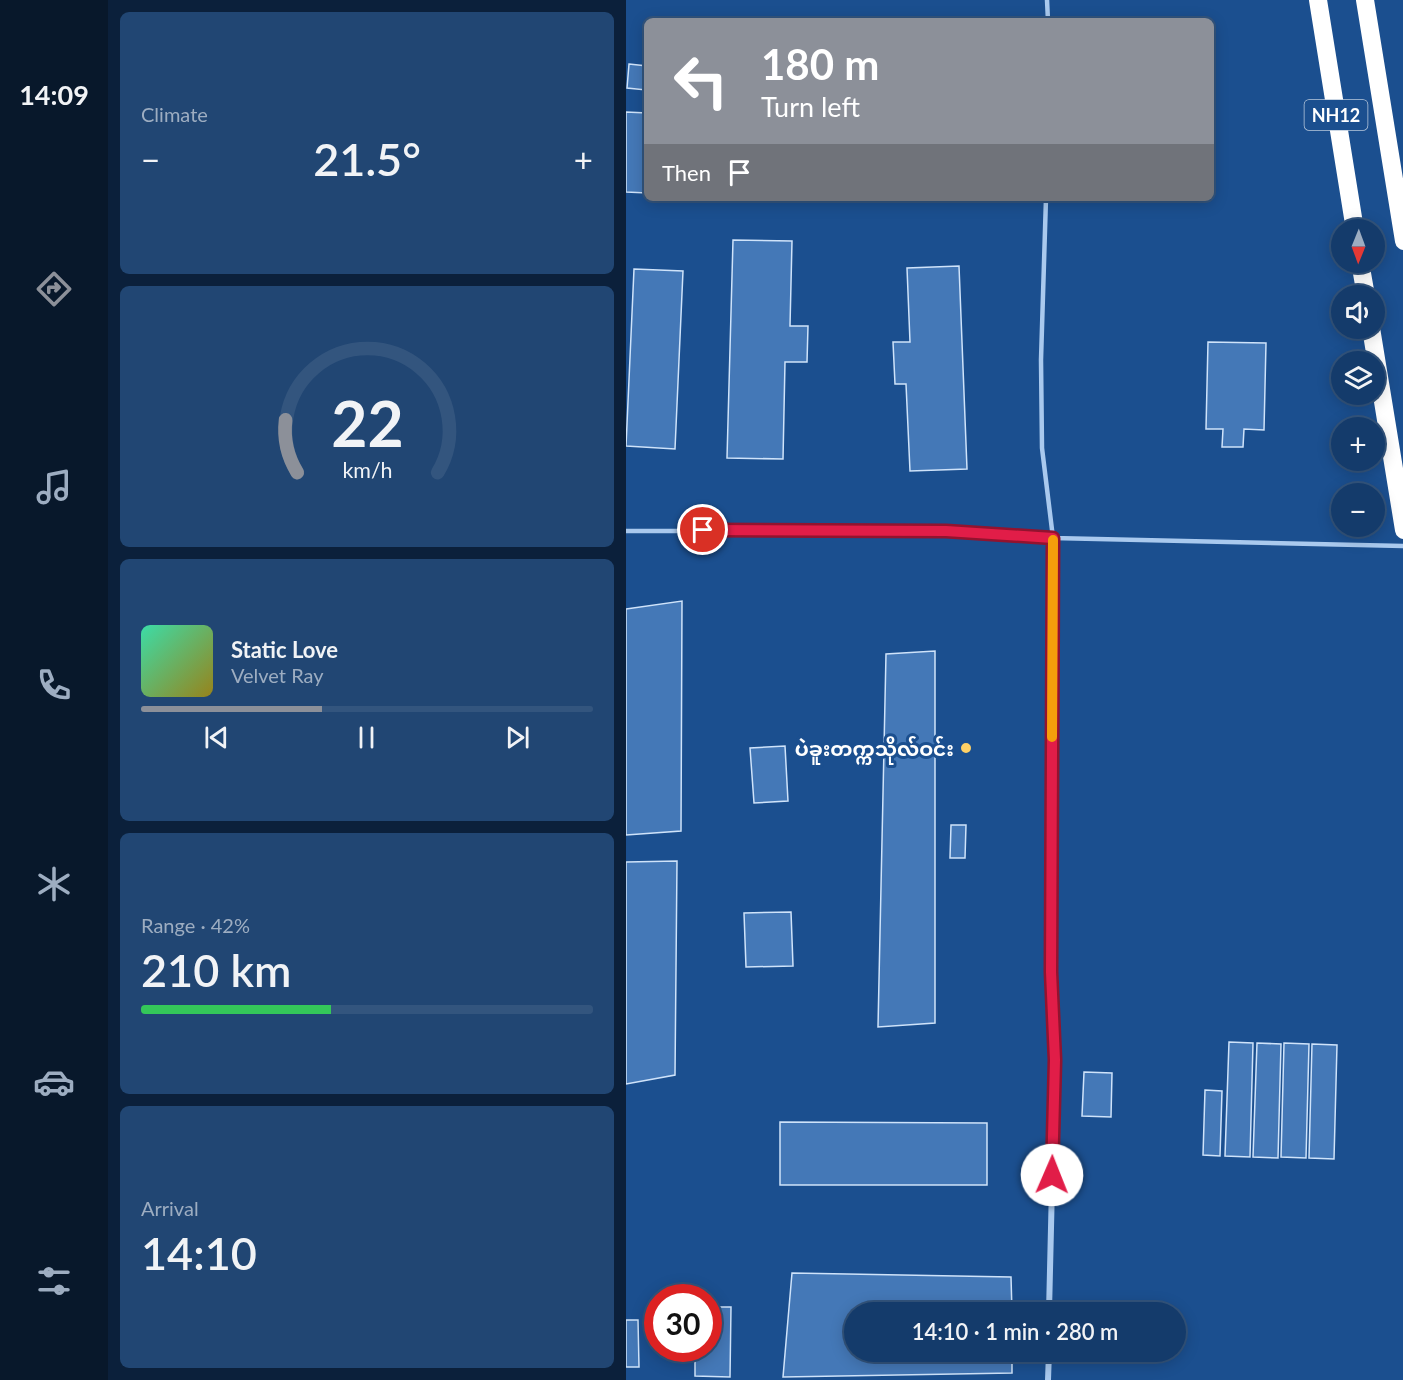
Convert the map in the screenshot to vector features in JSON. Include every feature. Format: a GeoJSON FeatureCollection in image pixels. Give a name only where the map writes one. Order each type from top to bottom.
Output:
{"type":"FeatureCollection","features":[{"type":"Feature","properties":{"kind":"highway","name":"NH12"},"geometry":{"type":"LineString","coordinates":[[1318,0],[1353,219]]}},
{"type":"Feature","properties":{"kind":"highway","name":"NH12"},"geometry":{"type":"LineString","coordinates":[[1365,0],[1403,241]]}},
{"type":"Feature","properties":{"kind":"highway"},"geometry":{"type":"LineString","coordinates":[[1373,339],[1403,530]]}},
{"type":"Feature","properties":{"kind":"street"},"geometry":{"type":"LineString","coordinates":[[1049,1302],[1055,1060],[1051,972],[1053,538]]}},
{"type":"Feature","properties":{"kind":"street"},"geometry":{"type":"LineString","coordinates":[[1048,1380],[1049,1362]]}},
{"type":"Feature","properties":{"kind":"lane"},"geometry":{"type":"LineString","coordinates":[[1047,0],[1048,18]]}},
{"type":"Feature","properties":{"kind":"lane"},"geometry":{"type":"LineString","coordinates":[[1046,201],[1041,360],[1042,448],[1053,538]]}},
{"type":"Feature","properties":{"kind":"lane"},"geometry":{"type":"LineString","coordinates":[[626,531],[946,531],[1053,538],[1403,546]]}},
{"type":"Feature","properties":{"kind":"building"},"geometry":{"type":"Polygon","coordinates":[[[629,64],[644,66],[644,90],[627,88],[629,64]]]}},
{"type":"Feature","properties":{"kind":"building"},"geometry":{"type":"Polygon","coordinates":[[[626,112],[644,113],[644,193],[626,192],[626,112]]]}},
{"type":"Feature","properties":{"kind":"building"},"geometry":{"type":"Polygon","coordinates":[[[733,240],[792,241],[790,326],[808,326],[807,362],[785,362],[783,459],[727,458],[733,240]]]}},
{"type":"Feature","properties":{"kind":"building"},"geometry":{"type":"Polygon","coordinates":[[[959,266],[967,469],[910,471],[906,384],[895,384],[893,342],[910,342],[907,268],[959,266]]]}},
{"type":"Feature","properties":{"kind":"building"},"geometry":{"type":"Polygon","coordinates":[[[634,269],[683,271],[675,449],[626,446],[634,269]]]}},
{"type":"Feature","properties":{"kind":"building"},"geometry":{"type":"Polygon","coordinates":[[[1208,342],[1266,343],[1264,430],[1244,429],[1243,447],[1222,447],[1223,429],[1206,429],[1208,342]]]}},
{"type":"Feature","properties":{"kind":"building"},"geometry":{"type":"Polygon","coordinates":[[[682,601],[681,831],[626,835],[626,609],[682,601]]]}},
{"type":"Feature","properties":{"kind":"building"},"geometry":{"type":"Polygon","coordinates":[[[935,651],[935,1023],[878,1027],[886,654],[935,651]]]}},
{"type":"Feature","properties":{"kind":"building"},"geometry":{"type":"Polygon","coordinates":[[[785,746],[788,801],[754,803],[750,748],[785,746]]]}},
{"type":"Feature","properties":{"kind":"building"},"geometry":{"type":"Polygon","coordinates":[[[951,825],[966,825],[965,858],[950,858],[951,825]]]}},
{"type":"Feature","properties":{"kind":"building"},"geometry":{"type":"Polygon","coordinates":[[[677,861],[675,1075],[626,1084],[626,862],[677,861]]]}},
{"type":"Feature","properties":{"kind":"building"},"geometry":{"type":"Polygon","coordinates":[[[791,912],[793,966],[746,967],[744,913],[791,912]]]}},
{"type":"Feature","properties":{"kind":"building"},"geometry":{"type":"Polygon","coordinates":[[[1229,1042],[1253,1043],[1250,1157],[1225,1156],[1229,1042]]]}},
{"type":"Feature","properties":{"kind":"building"},"geometry":{"type":"Polygon","coordinates":[[[1257,1043],[1281,1044],[1278,1158],[1253,1157],[1257,1043]]]}},
{"type":"Feature","properties":{"kind":"building"},"geometry":{"type":"Polygon","coordinates":[[[1284,1043],[1309,1044],[1306,1158],[1281,1157],[1284,1043]]]}},
{"type":"Feature","properties":{"kind":"building"},"geometry":{"type":"Polygon","coordinates":[[[1312,1044],[1337,1045],[1334,1159],[1309,1158],[1312,1044]]]}},
{"type":"Feature","properties":{"kind":"building"},"geometry":{"type":"Polygon","coordinates":[[[1084,1072],[1112,1073],[1111,1117],[1082,1116],[1084,1072]]]}},
{"type":"Feature","properties":{"kind":"building"},"geometry":{"type":"Polygon","coordinates":[[[1205,1090],[1222,1091],[1220,1156],[1203,1155],[1205,1090]]]}},
{"type":"Feature","properties":{"kind":"building"},"geometry":{"type":"Polygon","coordinates":[[[780,1122],[987,1123],[987,1185],[780,1185],[780,1122]]]}},
{"type":"Feature","properties":{"kind":"building"},"geometry":{"type":"Polygon","coordinates":[[[792,1273],[1011,1277],[1012,1302],[844,1302],[844,1362],[1012,1362],[1012,1373],[783,1377],[792,1273]]]}},
{"type":"Feature","properties":{"kind":"building"},"geometry":{"type":"Polygon","coordinates":[[[722,1307],[731,1307],[730,1377],[695,1376],[695,1362],[722,1362],[722,1307]]]}},
{"type":"Feature","properties":{"kind":"building"},"geometry":{"type":"Polygon","coordinates":[[[626,1320],[638,1320],[639,1367],[626,1367],[626,1320]]]}},
{"type":"Feature","properties":{"kind":"slow traffic"},"geometry":{"type":"LineString","coordinates":[[1052,737],[1053,540]]}},
{"type":"Feature","properties":{"kind":"place","name":"ပဲခူးတက္ကသိုလ်ဝင်း"},"geometry":{"type":"Point","coordinates":[966,748]}},
{"type":"Feature","properties":{"kind":"route"},"geometry":{"type":"LineString","coordinates":[[703,530],[946,531],[1053,538],[1051,972],[1055,1060],[1052,1175]]}}]}
